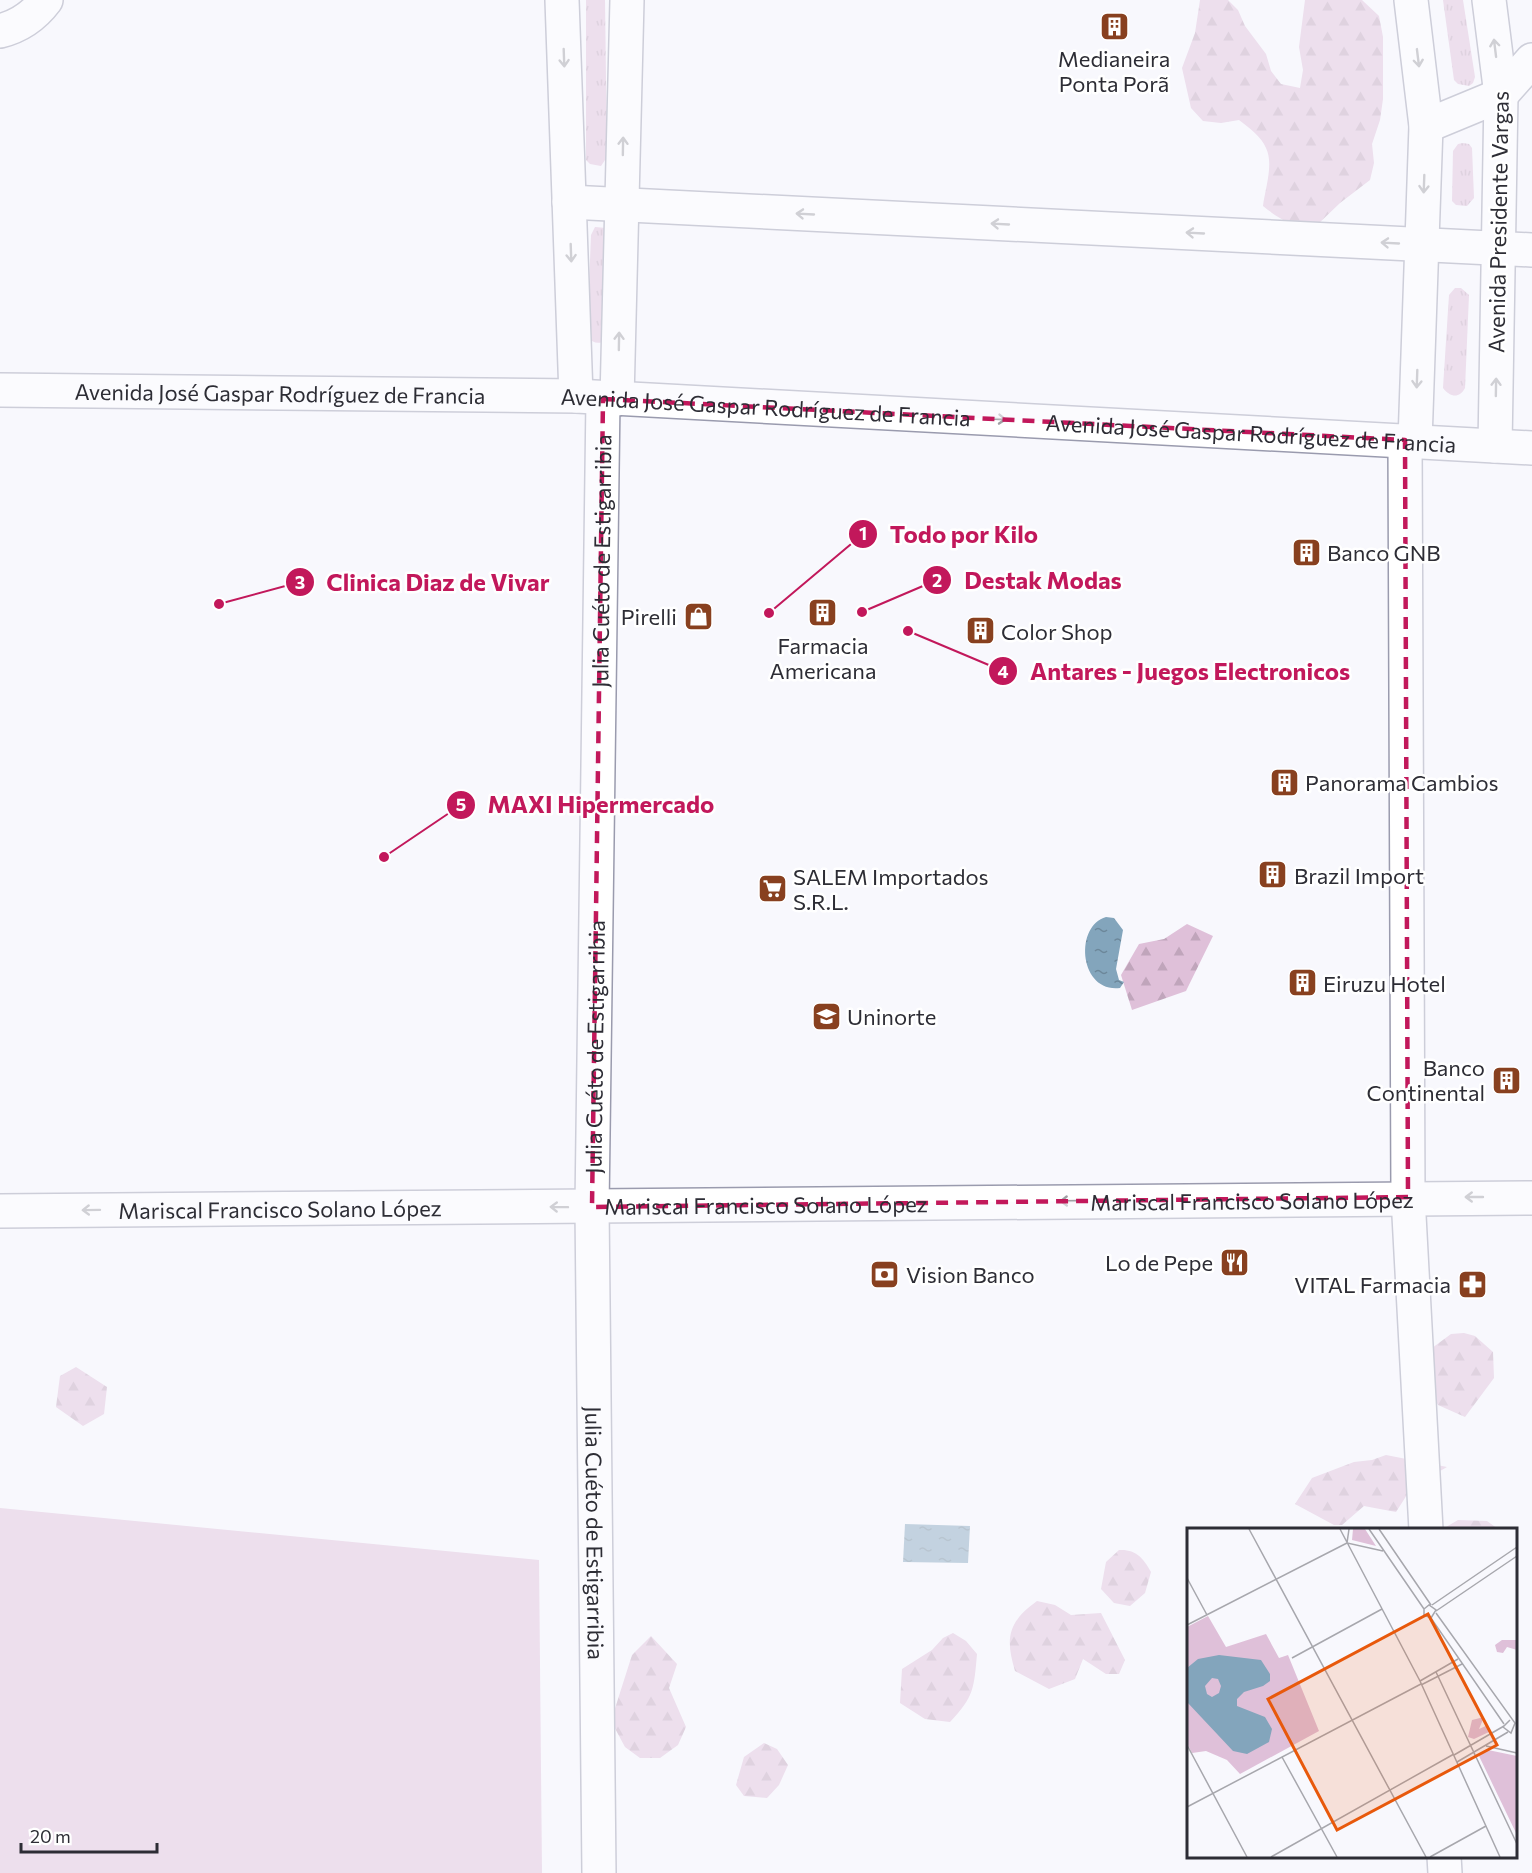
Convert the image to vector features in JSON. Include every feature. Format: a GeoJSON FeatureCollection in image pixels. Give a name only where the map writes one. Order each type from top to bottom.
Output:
{"type":"FeatureCollection","features":[{"type":"Feature","properties":{"kind":"street"},"geometry":{"type":"LineString","coordinates":[[0,31],[13,28],[32,16],[46,0]]}},
{"type":"Feature","properties":{"kind":"street","name":"Julia Cuéto de Estigarribia"},"geometry":{"type":"LineString","coordinates":[[562,0],[569,202],[599,398]]}},
{"type":"Feature","properties":{"kind":"street","name":"Julia Cuéto de Estigarribia"},"geometry":{"type":"LineString","coordinates":[[599,1873],[592,1207],[599,398],[622,205],[627,0]]}},
{"type":"Feature","properties":{"kind":"street"},"geometry":{"type":"LineString","coordinates":[[1411,0],[1426,126],[1422,244],[1410,441],[1408,1197],[1426,1528]]}},
{"type":"Feature","properties":{"kind":"street","name":"Avenida Presidente Vargas"},"geometry":{"type":"LineString","coordinates":[[1490,0],[1502,95],[1495,446]]}},
{"type":"Feature","properties":{"kind":"street"},"geometry":{"type":"LineString","coordinates":[[1426,126],[1502,95],[1532,60]]}},
{"type":"Feature","properties":{"kind":"street"},"geometry":{"type":"LineString","coordinates":[[569,202],[1532,250]]}},
{"type":"Feature","properties":{"kind":"street","name":"Avenida José Gaspar Rodríguez de Francia"},"geometry":{"type":"LineString","coordinates":[[0,390],[599,398],[1532,448]]}},
{"type":"Feature","properties":{"kind":"street","name":"Mariscal Francisco Solano López"},"geometry":{"type":"LineString","coordinates":[[0,1211],[592,1207],[1408,1197],[1532,1198]]}},
{"type":"Feature","properties":{"kind":"street"},"geometry":{"type":"LineString","coordinates":[[1444,1858],[1445,1873]]}},
{"type":"Feature","properties":{"kind":"highlighted area"},"geometry":{"type":"Polygon","coordinates":[[[603,399],[1405,440],[1408,1197],[592,1207],[603,399]]]}},
{"type":"Feature","properties":{"kind":"green space"},"geometry":{"type":"Polygon","coordinates":[[[586,0],[605,0],[607,157],[601,166],[590,164],[586,160],[586,0]]]}},
{"type":"Feature","properties":{"kind":"green space"},"geometry":{"type":"Polygon","coordinates":[[[1200,0],[1228,0],[1238,10],[1245,26],[1266,54],[1271,71],[1281,84],[1300,88],[1303,70],[1299,47],[1305,0],[1362,0],[1379,16],[1383,37],[1383,99],[1380,120],[1372,144],[1374,163],[1370,180],[1340,203],[1316,226],[1287,222],[1263,206],[1269,161],[1264,144],[1254,132],[1239,120],[1221,123],[1203,121],[1191,108],[1182,68],[1195,33],[1200,0]]]}},
{"type":"Feature","properties":{"kind":"green space"},"geometry":{"type":"Polygon","coordinates":[[[1443,0],[1463,0],[1475,77],[1469,86],[1458,84],[1454,80],[1443,0]]]}},
{"type":"Feature","properties":{"kind":"green space"},"geometry":{"type":"Polygon","coordinates":[[[1458,144],[1469,144],[1472,148],[1474,198],[1467,206],[1456,205],[1452,201],[1453,151],[1458,144]]]}},
{"type":"Feature","properties":{"kind":"green space"},"geometry":{"type":"Polygon","coordinates":[[[595,227],[606,228],[606,340],[598,343],[587,337],[591,235],[595,227]]]}},
{"type":"Feature","properties":{"kind":"green space"},"geometry":{"type":"Polygon","coordinates":[[[1455,288],[1461,288],[1469,295],[1465,388],[1463,392],[1454,396],[1443,388],[1449,295],[1455,288]]]}},
{"type":"Feature","properties":{"kind":"green space"},"geometry":{"type":"Polygon","coordinates":[[[1187,924],[1213,936],[1186,991],[1132,1010],[1121,975],[1139,944],[1164,939],[1187,924]]]}},
{"type":"Feature","properties":{"kind":"green space"},"geometry":{"type":"Polygon","coordinates":[[[1464,1333],[1475,1336],[1493,1352],[1494,1378],[1465,1417],[1438,1405],[1425,1384],[1424,1354],[1451,1334],[1464,1333]]]}},
{"type":"Feature","properties":{"kind":"green space"},"geometry":{"type":"Polygon","coordinates":[[[76,1367],[107,1387],[104,1414],[83,1426],[56,1407],[60,1376],[76,1367]]]}},
{"type":"Feature","properties":{"kind":"green space"},"geometry":{"type":"Polygon","coordinates":[[[1386,1455],[1447,1467],[1412,1487],[1396,1512],[1364,1506],[1342,1525],[1334,1525],[1295,1504],[1312,1478],[1354,1462],[1372,1460],[1386,1455]]]}},
{"type":"Feature","properties":{"kind":"green space"},"geometry":{"type":"Polygon","coordinates":[[[0,1508],[539,1560],[542,1873],[0,1873],[0,1508]]]}},
{"type":"Feature","properties":{"kind":"green space"},"geometry":{"type":"Polygon","coordinates":[[[1458,1520],[1487,1521],[1497,1528],[1444,1528],[1458,1520]]]}},
{"type":"Feature","properties":{"kind":"green space"},"geometry":{"type":"Polygon","coordinates":[[[1119,1550],[1130,1551],[1138,1555],[1151,1572],[1145,1593],[1130,1606],[1114,1603],[1101,1589],[1106,1562],[1119,1550]]]}},
{"type":"Feature","properties":{"kind":"green space"},"geometry":{"type":"Polygon","coordinates":[[[1037,1601],[1055,1605],[1071,1615],[1101,1613],[1125,1660],[1119,1674],[1106,1674],[1083,1659],[1075,1679],[1049,1689],[1015,1671],[1010,1649],[1011,1632],[1020,1616],[1037,1601]]]}},
{"type":"Feature","properties":{"kind":"green space"},"geometry":{"type":"Polygon","coordinates":[[[953,1633],[966,1641],[977,1654],[971,1691],[964,1706],[950,1722],[925,1719],[900,1703],[902,1669],[953,1633]]]}},
{"type":"Feature","properties":{"kind":"green space"},"geometry":{"type":"Polygon","coordinates":[[[651,1636],[677,1664],[669,1688],[686,1727],[678,1745],[660,1758],[640,1758],[625,1747],[611,1721],[632,1655],[651,1636]]]}},
{"type":"Feature","properties":{"kind":"green space"},"geometry":{"type":"Polygon","coordinates":[[[764,1743],[777,1749],[788,1765],[779,1785],[767,1798],[744,1796],[736,1785],[744,1757],[764,1743]]]}},
{"type":"Feature","properties":{"kind":"water"},"geometry":{"type":"Polygon","coordinates":[[[1106,917],[1114,918],[1123,930],[1116,969],[1119,980],[1124,982],[1120,988],[1106,987],[1096,980],[1089,970],[1086,958],[1089,933],[1096,923],[1106,917]]]}},
{"type":"Feature","properties":{"kind":"water"},"geometry":{"type":"Polygon","coordinates":[[[905,1524],[970,1526],[968,1563],[903,1562],[905,1524]]]}},
{"type":"Feature","properties":{"kind":"place","name":"Medianeira Ponta Porã"},"geometry":{"type":"Point","coordinates":[1114,26]}},
{"type":"Feature","properties":{"kind":"place","name":"Banco GNB"},"geometry":{"type":"Point","coordinates":[1306,552]}},
{"type":"Feature","properties":{"kind":"place","name":"Clinica Diaz de Vivar"},"geometry":{"type":"Point","coordinates":[219,604]}},
{"type":"Feature","properties":{"kind":"place","name":"Destak Modas"},"geometry":{"type":"Point","coordinates":[862,612]}},
{"type":"Feature","properties":{"kind":"place","name":"Todo por Kilo"},"geometry":{"type":"Point","coordinates":[769,613]}},
{"type":"Feature","properties":{"kind":"place","name":"Farmacia Americana"},"geometry":{"type":"Point","coordinates":[823,613]}},
{"type":"Feature","properties":{"kind":"place","name":"Pirelli"},"geometry":{"type":"Point","coordinates":[698,616]}},
{"type":"Feature","properties":{"kind":"place","name":"Antares - Juegos Electronicos"},"geometry":{"type":"Point","coordinates":[908,631]}},
{"type":"Feature","properties":{"kind":"place","name":"Color Shop"},"geometry":{"type":"Point","coordinates":[980,631]}},
{"type":"Feature","properties":{"kind":"place","name":"Panorama Cambios"},"geometry":{"type":"Point","coordinates":[1284,782]}},
{"type":"Feature","properties":{"kind":"place","name":"MAXI Hipermercado"},"geometry":{"type":"Point","coordinates":[384,857]}},
{"type":"Feature","properties":{"kind":"place","name":"Brazil Import"},"geometry":{"type":"Point","coordinates":[1273,875]}},
{"type":"Feature","properties":{"kind":"place","name":"SALEM Importados S.R.L."},"geometry":{"type":"Point","coordinates":[772,889]}},
{"type":"Feature","properties":{"kind":"place","name":"Eiruzu Hotel"},"geometry":{"type":"Point","coordinates":[1302,983]}},
{"type":"Feature","properties":{"kind":"place","name":"Uninorte"},"geometry":{"type":"Point","coordinates":[826,1016]}},
{"type":"Feature","properties":{"kind":"place","name":"Banco Continental"},"geometry":{"type":"Point","coordinates":[1506,1080]}},
{"type":"Feature","properties":{"kind":"place","name":"Lo de Pepe"},"geometry":{"type":"Point","coordinates":[1234,1262]}},
{"type":"Feature","properties":{"kind":"place","name":"Vision Banco"},"geometry":{"type":"Point","coordinates":[885,1274]}},
{"type":"Feature","properties":{"kind":"place","name":"VITAL Farmacia"},"geometry":{"type":"Point","coordinates":[1472,1284]}}]}
